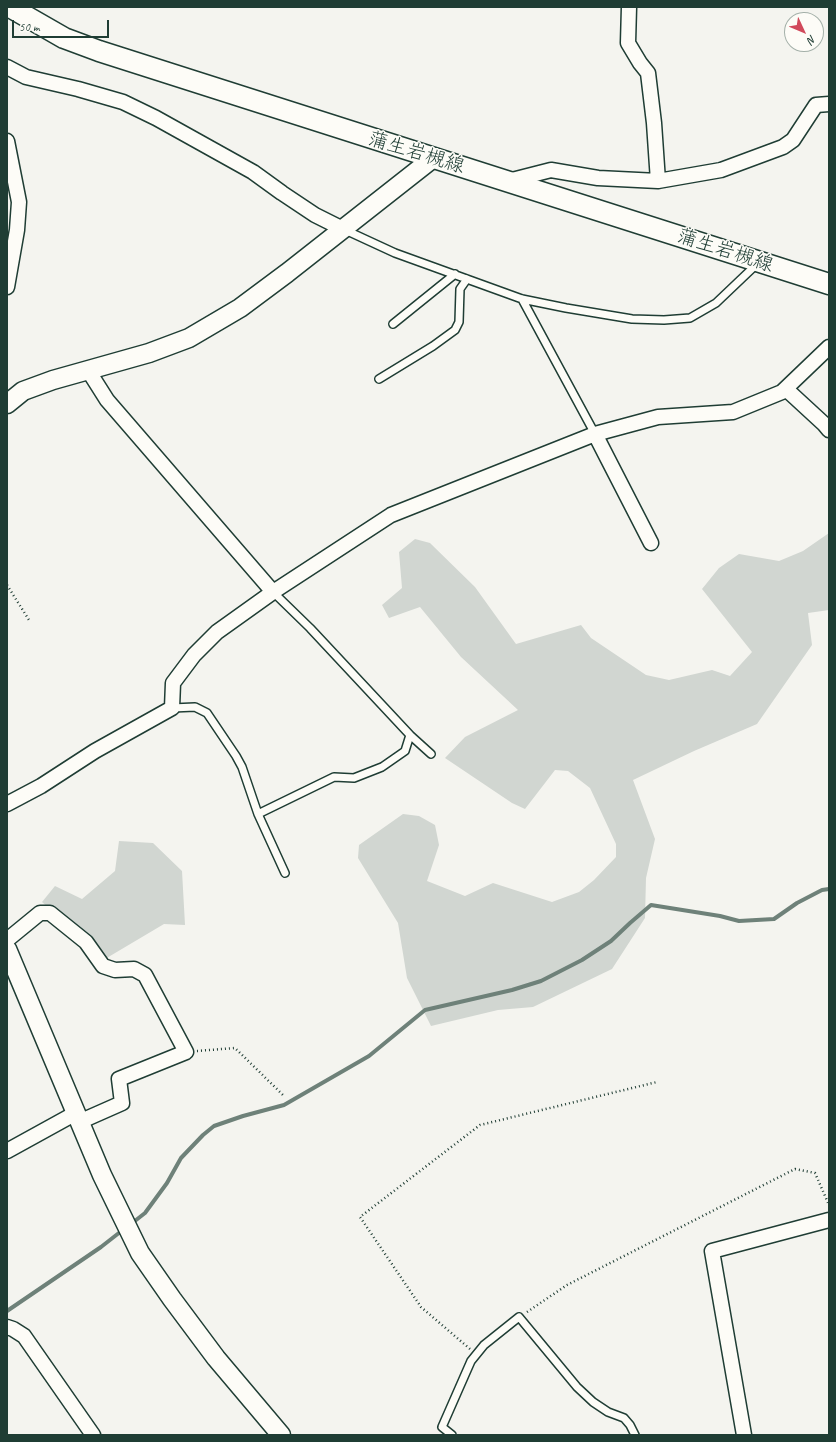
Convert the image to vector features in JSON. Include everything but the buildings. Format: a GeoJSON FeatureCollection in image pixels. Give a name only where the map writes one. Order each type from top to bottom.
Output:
{"type":"FeatureCollection","features":[{"type":"Feature","properties":{"kind":"main road","name":"蒲生岩槻線"},"geometry":{"type":"LineString","coordinates":[[10,7],[64,38],[99,52],[829,284]]}},
{"type":"Feature","properties":{"kind":"street"},"geometry":{"type":"LineString","coordinates":[[629,7],[628,43],[648,73],[658,181]]}},
{"type":"Feature","properties":{"kind":"street"},"geometry":{"type":"LineString","coordinates":[[7,67],[26,77],[78,89],[123,102],[156,118],[253,172],[282,194],[315,215],[343,229]]}},
{"type":"Feature","properties":{"kind":"street"},"geometry":{"type":"LineString","coordinates":[[505,181],[551,170],[598,178],[658,181],[721,170],[783,147],[793,140],[816,105],[829,104]]}},
{"type":"Feature","properties":{"kind":"street"},"geometry":{"type":"LineString","coordinates":[[7,142],[20,202],[17,230],[7,287]]}},
{"type":"Feature","properties":{"kind":"street"},"geometry":{"type":"LineString","coordinates":[[7,404],[23,391],[53,380],[149,354],[189,338],[240,308],[287,274],[432,159]]}},
{"type":"Feature","properties":{"kind":"street"},"geometry":{"type":"LineString","coordinates":[[7,804],[41,786],[95,751],[172,708],[173,683],[205,643],[217,632],[273,592],[391,516],[594,434],[658,417],[733,412],[782,392],[829,347]]}},
{"type":"Feature","properties":{"kind":"street"},"geometry":{"type":"LineString","coordinates":[[88,370],[107,400],[273,592]]}},
{"type":"Feature","properties":{"kind":"street"},"geometry":{"type":"LineString","coordinates":[[786,389],[829,430]]}},
{"type":"Feature","properties":{"kind":"street"},"geometry":{"type":"LineString","coordinates":[[594,434],[651,543]]}},
{"type":"Feature","properties":{"kind":"street"},"geometry":{"type":"LineString","coordinates":[[7,940],[40,913],[50,913],[86,942],[104,966],[115,970],[134,969],[145,975],[186,1052],[119,1079],[122,1103],[78,1118],[7,1151]]}},
{"type":"Feature","properties":{"kind":"street"},"geometry":{"type":"LineString","coordinates":[[7,949],[102,1175],[140,1253],[216,1358],[281,1435]]}},
{"type":"Feature","properties":{"kind":"street"},"geometry":{"type":"LineString","coordinates":[[744,1435],[712,1251],[829,1220]]}},
{"type":"Feature","properties":{"kind":"street"},"geometry":{"type":"LineString","coordinates":[[7,1327],[24,1336],[93,1435]]}},
{"type":"Feature","properties":{"kind":"lane"},"geometry":{"type":"LineString","coordinates":[[343,229],[395,253],[522,299],[632,319],[664,320],[690,318],[716,303],[759,262]]}},
{"type":"Feature","properties":{"kind":"lane"},"geometry":{"type":"LineString","coordinates":[[393,324],[455,274]]}},
{"type":"Feature","properties":{"kind":"lane"},"geometry":{"type":"LineString","coordinates":[[379,378],[433,346],[455,330],[459,322],[460,289],[467,279]]}},
{"type":"Feature","properties":{"kind":"lane"},"geometry":{"type":"LineString","coordinates":[[522,299],[594,434]]}},
{"type":"Feature","properties":{"kind":"lane"},"geometry":{"type":"LineString","coordinates":[[273,592],[310,628],[410,735],[431,754]]}},
{"type":"Feature","properties":{"kind":"lane"},"geometry":{"type":"LineString","coordinates":[[172,708],[195,707],[207,713],[242,767],[258,814],[285,873]]}},
{"type":"Feature","properties":{"kind":"lane"},"geometry":{"type":"LineString","coordinates":[[258,814],[334,777],[354,778],[382,767],[405,751],[410,735]]}},
{"type":"Feature","properties":{"kind":"lane"},"geometry":{"type":"LineString","coordinates":[[452,1435],[442,1427],[471,1361],[484,1346],[519,1317],[577,1387],[593,1402],[608,1412],[624,1418],[630,1425],[635,1435]]}},
{"type":"Feature","properties":{"kind":"path"},"geometry":{"type":"LineString","coordinates":[[7,586],[29,620]]}},
{"type":"Feature","properties":{"kind":"path"},"geometry":{"type":"LineString","coordinates":[[186,1052],[235,1048],[283,1095]]}},
{"type":"Feature","properties":{"kind":"path"},"geometry":{"type":"LineString","coordinates":[[477,1354],[421,1307],[360,1217],[480,1125],[657,1082]]}},
{"type":"Feature","properties":{"kind":"path"},"geometry":{"type":"LineString","coordinates":[[519,1317],[567,1285],[795,1169],[815,1173],[829,1205]]}},
{"type":"Feature","properties":{"kind":"shaded area"},"geometry":{"type":"Polygon","coordinates":[[[829,533],[829,610],[808,613],[812,645],[757,724],[694,751],[633,780],[655,839],[646,878],[645,918],[612,969],[533,1007],[498,1010],[431,1026],[407,978],[398,923],[358,858],[359,845],[403,814],[419,816],[435,825],[439,845],[427,881],[465,896],[493,883],[552,902],[579,892],[594,880],[616,857],[616,844],[590,788],[568,771],[555,770],[525,809],[512,803],[445,758],[465,737],[518,710],[461,657],[420,607],[389,618],[382,605],[402,588],[399,552],[415,539],[430,543],[475,587],[516,644],[581,625],[591,638],[646,675],[669,680],[712,670],[730,676],[752,652],[702,589],[719,568],[739,554],[779,561],[803,551],[829,533]]]}},
{"type":"Feature","properties":{"kind":"shaded area"},"geometry":{"type":"Polygon","coordinates":[[[119,841],[153,843],[182,871],[185,925],[164,924],[105,959],[42,902],[55,886],[82,899],[115,871],[119,841]]]}},
{"type":"Feature","properties":{"kind":"waterway"},"geometry":{"type":"LineString","coordinates":[[131,1224],[145,1213],[167,1183],[181,1158],[214,1126],[243,1116],[284,1105],[369,1056],[425,1010],[512,990],[541,981],[582,960],[611,941],[651,905],[720,916],[739,921],[774,919],[797,903],[822,890],[829,889]]}},
{"type":"Feature","properties":{"kind":"waterway"},"geometry":{"type":"LineString","coordinates":[[7,1311],[101,1247],[124,1229]]}}]}
